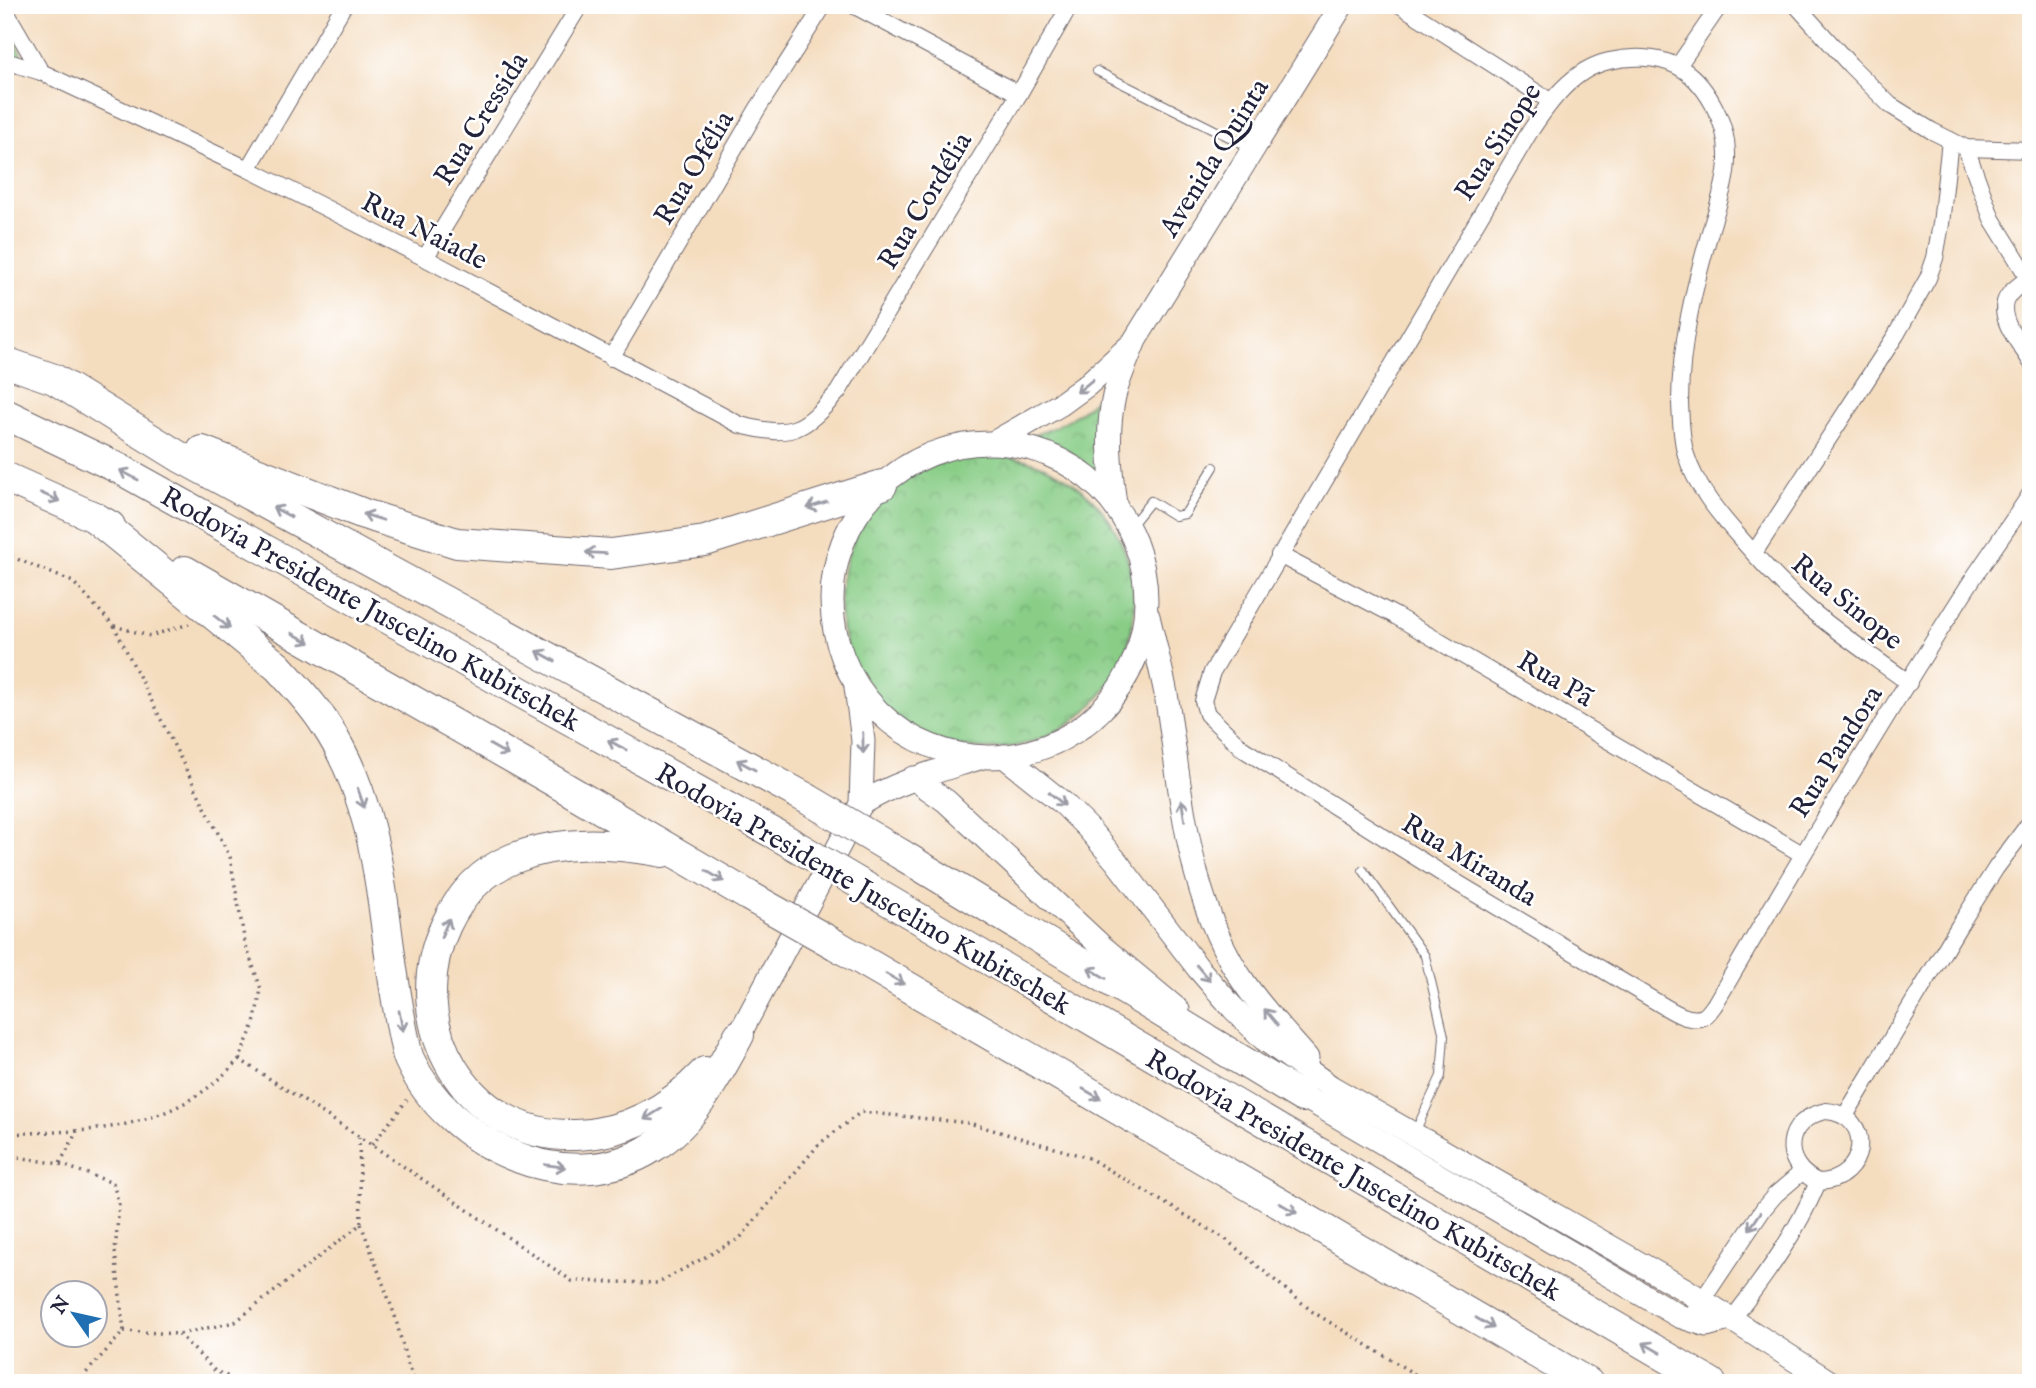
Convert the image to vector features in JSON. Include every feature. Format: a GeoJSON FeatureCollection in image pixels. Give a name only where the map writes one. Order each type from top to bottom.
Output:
{"type":"FeatureCollection","features":[{"type":"Feature","properties":{"kind":"highway"},"geometry":{"type":"LineString","coordinates":[[5,340],[54,379],[180,457],[806,798],[1302,1097]]}},
{"type":"Feature","properties":{"kind":"highway"},"geometry":{"type":"LineString","coordinates":[[5,362],[54,379]]}},
{"type":"Feature","properties":{"kind":"highway"},"geometry":{"type":"LineString","coordinates":[[83,397],[139,425],[364,514],[457,542],[611,554],[661,548],[705,541],[882,485]]}},
{"type":"Feature","properties":{"kind":"highway","name":"Rodovia Presidente Juscelino Kubitschek"},"geometry":{"type":"LineString","coordinates":[[5,414],[120,469],[783,838],[1712,1383]]}},
{"type":"Feature","properties":{"kind":"highway","name":"Rodovia Presidente Juscelino Kubitschek"},"geometry":{"type":"LineString","coordinates":[[5,477],[94,517],[1588,1383]]}},
{"type":"Feature","properties":{"kind":"highway"},"geometry":{"type":"LineString","coordinates":[[94,517],[278,667],[326,724],[364,805],[379,869],[392,975],[409,1058],[430,1095],[453,1119],[497,1148],[551,1167],[600,1167],[616,1164],[653,1147],[673,1132],[706,1093],[738,1035]]}},
{"type":"Feature","properties":{"kind":"highway"},"geometry":{"type":"LineString","coordinates":[[682,856],[607,844],[573,844],[541,849],[510,860],[492,870],[469,888],[453,909],[435,954],[432,995],[439,1038],[459,1081],[474,1097],[518,1126],[559,1136],[590,1135],[642,1120],[681,1095],[738,1035]]}},
{"type":"Feature","properties":{"kind":"street"},"geometry":{"type":"LineString","coordinates":[[248,169],[344,5]]}},
{"type":"Feature","properties":{"kind":"street","name":"Rua Cressida"},"geometry":{"type":"LineString","coordinates":[[425,258],[580,5]]}},
{"type":"Feature","properties":{"kind":"street","name":"Rua Ofélia"},"geometry":{"type":"LineString","coordinates":[[611,358],[758,107],[824,5]]}},
{"type":"Feature","properties":{"kind":"street"},"geometry":{"type":"LineString","coordinates":[[853,5],[1019,94]]}},
{"type":"Feature","properties":{"kind":"street","name":"Rua Cordélia"},"geometry":{"type":"LineString","coordinates":[[816,416],[838,392],[1070,5]]}},
{"type":"Feature","properties":{"kind":"street","name":"Avenida Quinta"},"geometry":{"type":"LineString","coordinates":[[1115,504],[1109,449],[1114,396],[1135,340],[1342,5]]}},
{"type":"Feature","properties":{"kind":"street"},"geometry":{"type":"LineString","coordinates":[[1400,5],[1550,101]]}},
{"type":"Feature","properties":{"kind":"street"},"geometry":{"type":"LineString","coordinates":[[1678,66],[1720,5]]}},
{"type":"Feature","properties":{"kind":"street"},"geometry":{"type":"LineString","coordinates":[[1796,5],[1890,105],[1932,131],[1966,148],[2031,150]]}},
{"type":"Feature","properties":{"kind":"street"},"geometry":{"type":"LineString","coordinates":[[5,10],[41,72]]}},
{"type":"Feature","properties":{"kind":"street","name":"Rua Sinope"},"geometry":{"type":"LineString","coordinates":[[1207,715],[1203,701],[1212,672],[1529,133],[1550,101],[1568,84],[1598,63],[1624,58],[1657,60],[1678,66],[1701,87],[1722,122],[1727,155],[1725,177],[1690,302],[1680,386],[1681,430],[1685,454],[1693,472],[1724,520],[1810,609],[1909,683]]}},
{"type":"Feature","properties":{"kind":"street","name":"Rua Naiade"},"geometry":{"type":"LineString","coordinates":[[5,61],[41,72],[248,169],[425,258],[740,425],[768,432],[794,431],[816,416]]}},
{"type":"Feature","properties":{"kind":"street"},"geometry":{"type":"LineString","coordinates":[[1754,554],[1896,335],[1928,278],[1935,258],[1941,224],[1950,140]]}},
{"type":"Feature","properties":{"kind":"street"},"geometry":{"type":"LineString","coordinates":[[1966,148],[1992,219],[2029,280],[2010,293],[2005,302],[2004,313],[2031,362]]}},
{"type":"Feature","properties":{"kind":"street","name":"Avenida Quinta"},"geometry":{"type":"LineString","coordinates":[[995,442],[1061,404],[1087,385],[1135,340]]}},
{"type":"Feature","properties":{"kind":"street"},"geometry":{"type":"LineString","coordinates":[[1331,1087],[1244,983],[1222,942],[1200,889],[1187,836],[1165,691],[1146,609],[1140,554],[1115,504],[1082,472],[1041,450],[995,442],[954,446],[916,460],[882,485],[855,518],[837,558],[832,601],[838,644],[856,684],[877,711],[904,733],[935,748],[969,756],[994,756],[1063,803],[1087,827],[1198,968],[1233,1008],[1264,1039],[1331,1087],[1733,1318],[1831,1383]]}},
{"type":"Feature","properties":{"kind":"street","name":"Rua Pandora"},"geometry":{"type":"LineString","coordinates":[[1715,1004],[1802,854],[1975,576],[2030,494]]}},
{"type":"Feature","properties":{"kind":"street","name":"Rua Pã"},"geometry":{"type":"LineString","coordinates":[[1279,555],[1442,643],[1802,854]]}},
{"type":"Feature","properties":{"kind":"street"},"geometry":{"type":"LineString","coordinates":[[862,804],[886,789],[913,778],[994,756],[1047,746],[1085,724],[1116,691],[1137,652],[1146,609]]}},
{"type":"Feature","properties":{"kind":"street"},"geometry":{"type":"LineString","coordinates":[[738,1035],[862,804],[863,741],[856,684]]}},
{"type":"Feature","properties":{"kind":"street","name":"Rua Miranda"},"geometry":{"type":"LineString","coordinates":[[1207,715],[1243,750],[1650,998],[1681,1015],[1695,1018],[1705,1016],[1715,1004]]}},
{"type":"Feature","properties":{"kind":"street"},"geometry":{"type":"LineString","coordinates":[[913,778],[946,801],[1100,945],[1181,1012],[1302,1097],[1689,1320],[1707,1325],[1733,1318],[1770,1270],[1809,1203],[1818,1182]]}},
{"type":"Feature","properties":{"kind":"street"},"geometry":{"type":"LineString","coordinates":[[1845,1116],[1959,926],[1996,868],[2031,821]]}},
{"type":"Feature","properties":{"kind":"street"},"geometry":{"type":"LineString","coordinates":[[1836,1112],[1845,1116],[1858,1133],[1860,1144],[1854,1164],[1838,1179],[1818,1182],[1795,1164],[1791,1144],[1799,1125],[1815,1113],[1836,1112]]}},
{"type":"Feature","properties":{"kind":"street"},"geometry":{"type":"LineString","coordinates":[[1689,1320],[1763,1208],[1802,1172]]}},
{"type":"Feature","properties":{"kind":"lane"},"geometry":{"type":"LineString","coordinates":[[1097,71],[1253,149]]}},
{"type":"Feature","properties":{"kind":"lane"},"geometry":{"type":"LineString","coordinates":[[1129,528],[1151,501],[1175,516],[1185,514],[1214,467]]}},
{"type":"Feature","properties":{"kind":"lane"},"geometry":{"type":"LineString","coordinates":[[1363,870],[1425,956],[1444,1036],[1441,1076],[1414,1135]]}},
{"type":"Feature","properties":{"kind":"path"},"geometry":{"type":"LineString","coordinates":[[5,554],[73,582],[114,626],[230,858],[245,943],[261,989],[254,1024],[239,1059],[227,1072],[189,1101],[158,1117],[108,1129],[5,1134]]}},
{"type":"Feature","properties":{"kind":"path"},"geometry":{"type":"LineString","coordinates":[[114,626],[150,636],[214,615]]}},
{"type":"Feature","properties":{"kind":"path"},"geometry":{"type":"LineString","coordinates":[[239,1059],[372,1145],[572,1281],[658,1283],[740,1238],[819,1144],[861,1112],[969,1124],[1089,1158],[1224,1238],[1312,1312],[1429,1383]]}},
{"type":"Feature","properties":{"kind":"path"},"geometry":{"type":"LineString","coordinates":[[372,1145],[422,1081]]}},
{"type":"Feature","properties":{"kind":"path"},"geometry":{"type":"LineString","coordinates":[[60,1164],[77,1131]]}},
{"type":"Feature","properties":{"kind":"path"},"geometry":{"type":"LineString","coordinates":[[359,1138],[361,1224],[396,1316],[407,1363],[416,1383]]}},
{"type":"Feature","properties":{"kind":"path"},"geometry":{"type":"LineString","coordinates":[[5,1155],[78,1168],[113,1183],[120,1205],[116,1252],[124,1331],[76,1383]]}},
{"type":"Feature","properties":{"kind":"path"},"geometry":{"type":"LineString","coordinates":[[124,1331],[179,1334],[235,1322],[361,1224]]}},
{"type":"Feature","properties":{"kind":"path"},"geometry":{"type":"LineString","coordinates":[[179,1334],[215,1371],[243,1383]]}},
{"type":"Feature","properties":{"kind":"green space"},"geometry":{"type":"Polygon","coordinates":[[[5,22],[23,58],[5,54],[5,22]]]}},
{"type":"Feature","properties":{"kind":"green space"},"geometry":{"type":"Polygon","coordinates":[[[1108,387],[1097,447],[1104,484],[1079,458],[1056,443],[1025,438],[1071,418],[1108,387]]]}},
{"type":"Feature","properties":{"kind":"green space"},"geometry":{"type":"Polygon","coordinates":[[[987,455],[1016,458],[1043,466],[1069,480],[1091,498],[1109,520],[1123,546],[1131,573],[1134,602],[1131,631],[1123,658],[1109,684],[1091,706],[1069,724],[1043,738],[1016,746],[987,749],[958,746],[931,738],[905,724],[883,706],[865,684],[851,658],[843,631],[840,602],[843,573],[851,546],[865,520],[883,498],[905,480],[931,466],[958,458],[987,455]]]}}]}
